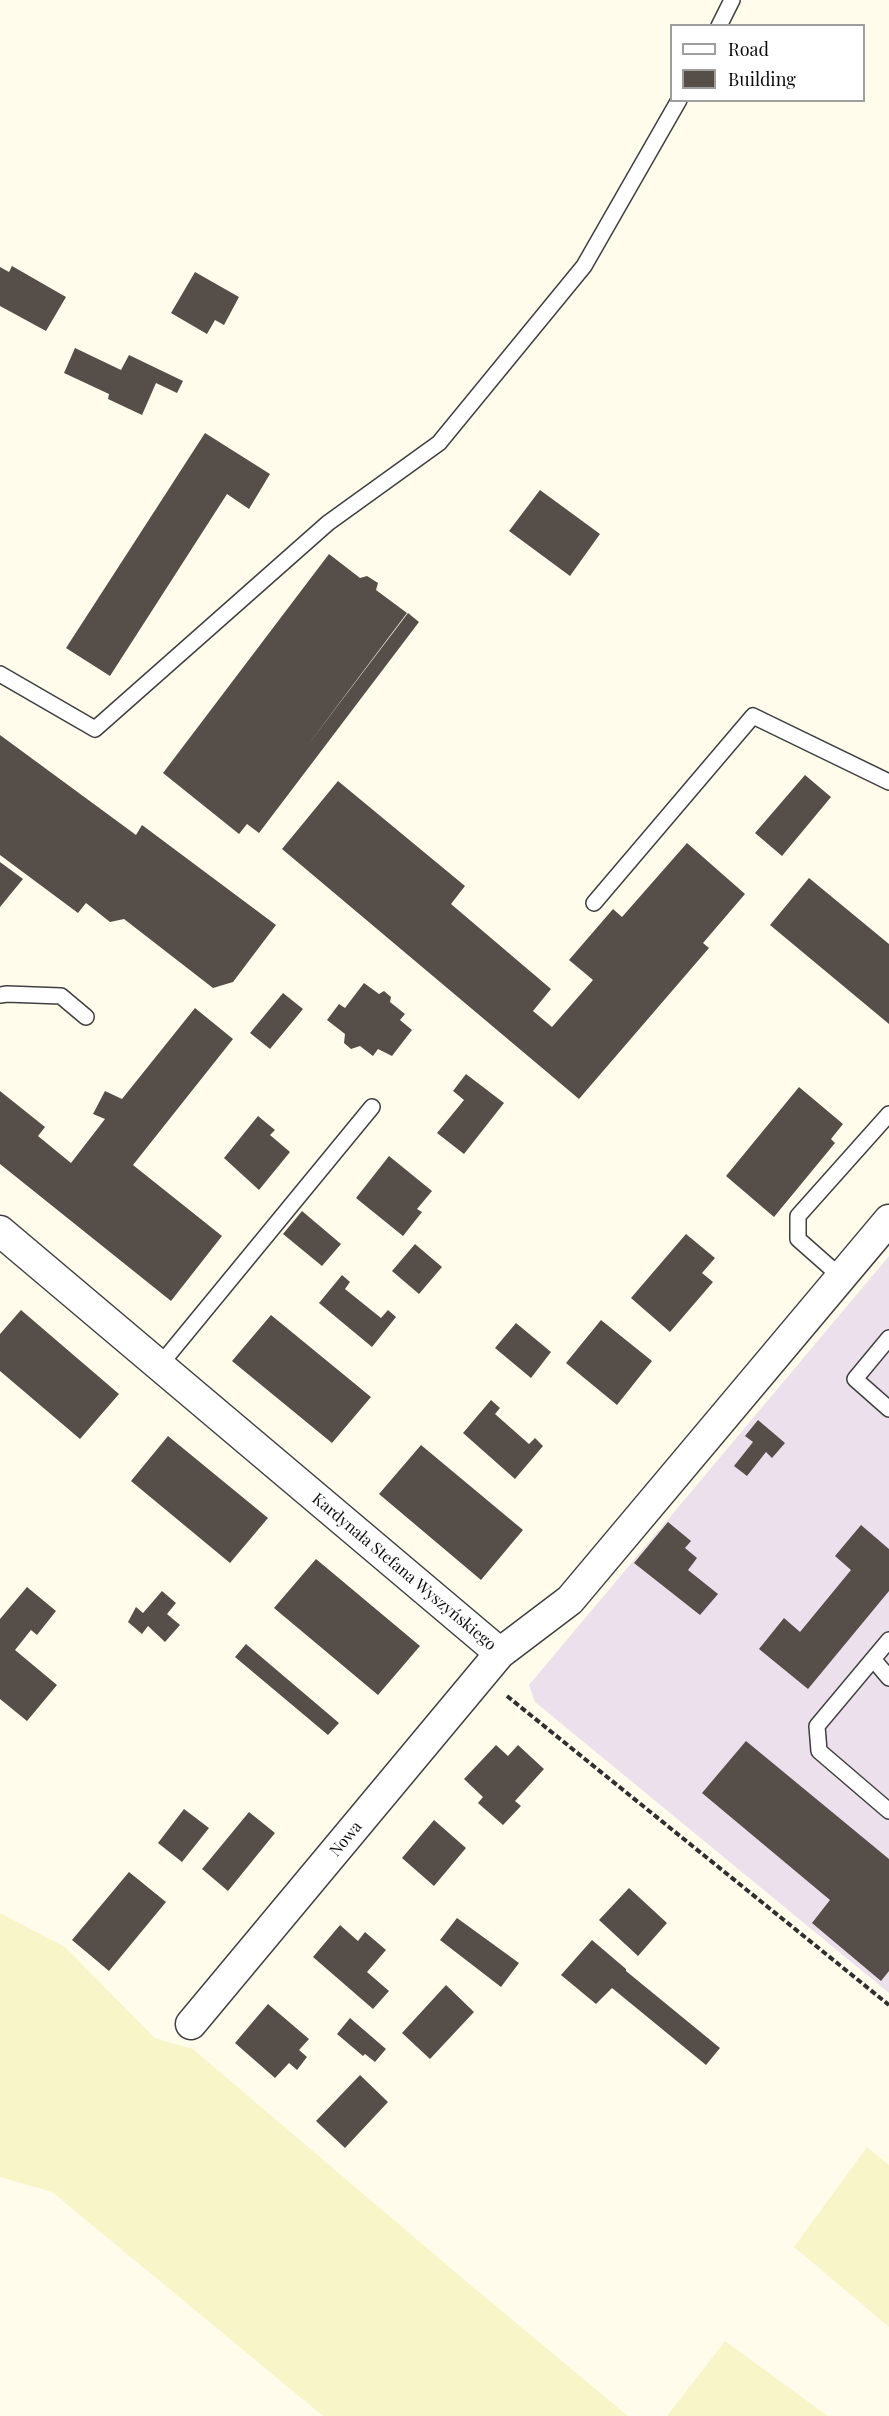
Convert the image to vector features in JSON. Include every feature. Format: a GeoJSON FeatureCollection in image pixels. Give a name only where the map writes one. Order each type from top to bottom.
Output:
{"type":"FeatureCollection","features":[{"type":"Feature","properties":{"kind":"street","name":"Kardynała Stefana Wyszyńskiego"},"geometry":{"type":"LineString","coordinates":[[0,1231],[160,1365],[491,1664],[570,1600],[841,1277],[886,1229]]}},
{"type":"Feature","properties":{"kind":"street","name":"Nowa"},"geometry":{"type":"LineString","coordinates":[[191,2024],[491,1664]]}},
{"type":"Feature","properties":{"kind":"lane"},"geometry":{"type":"LineString","coordinates":[[720,24],[732,0]]}},
{"type":"Feature","properties":{"kind":"lane"},"geometry":{"type":"LineString","coordinates":[[0,674],[95,729],[328,523],[439,443],[584,266],[678,102]]}},
{"type":"Feature","properties":{"kind":"lane"},"geometry":{"type":"LineString","coordinates":[[594,903],[753,716],[889,782]]}},
{"type":"Feature","properties":{"kind":"lane"},"geometry":{"type":"LineString","coordinates":[[0,996],[7,994],[61,996],[86,1017]]}},
{"type":"Feature","properties":{"kind":"lane"},"geometry":{"type":"LineString","coordinates":[[160,1365],[372,1107]]}},
{"type":"Feature","properties":{"kind":"lane"},"geometry":{"type":"LineString","coordinates":[[841,1277],[798,1239],[798,1216],[889,1114]]}},
{"type":"Feature","properties":{"kind":"lane"},"geometry":{"type":"LineString","coordinates":[[889,1338],[855,1379],[889,1408]]}},
{"type":"Feature","properties":{"kind":"lane"},"geometry":{"type":"LineString","coordinates":[[889,1640],[817,1726],[819,1751],[889,1811]]}},
{"type":"Feature","properties":{"kind":"lane"},"geometry":{"type":"LineString","coordinates":[[873,1659],[889,1678]]}},
{"type":"Feature","properties":{"kind":"path"},"geometry":{"type":"LineString","coordinates":[[491,1664],[889,2005]]}},
{"type":"Feature","properties":{"kind":"shaded area"},"geometry":{"type":"Polygon","coordinates":[[[889,1256],[889,1993],[535,1702],[529,1685],[889,1256]]]}},
{"type":"Feature","properties":{"kind":"shaded area"},"geometry":{"type":"Polygon","coordinates":[[[0,1913],[65,1947],[155,2038],[193,2049],[628,2416],[323,2416],[52,2192],[0,2177],[0,1913]]]}},
{"type":"Feature","properties":{"kind":"shaded area"},"geometry":{"type":"Polygon","coordinates":[[[867,2147],[889,2165],[889,2327],[794,2247],[867,2147]]]}},
{"type":"Feature","properties":{"kind":"shaded area"},"geometry":{"type":"Polygon","coordinates":[[[725,2341],[828,2416],[667,2416],[725,2341]]]}},
{"type":"Feature","properties":{"kind":"building"},"geometry":{"type":"Polygon","coordinates":[[[12,266],[66,297],[46,331],[0,306],[0,267],[9,272],[12,266]]]}},
{"type":"Feature","properties":{"kind":"building"},"geometry":{"type":"Polygon","coordinates":[[[195,272],[239,297],[224,325],[215,320],[207,334],[171,313],[195,272]]]}},
{"type":"Feature","properties":{"kind":"building"},"geometry":{"type":"Polygon","coordinates":[[[75,348],[121,370],[129,355],[183,381],[177,393],[156,383],[142,415],[108,399],[109,394],[64,373],[75,348]]]}},
{"type":"Feature","properties":{"kind":"building"},"geometry":{"type":"Polygon","coordinates":[[[205,433],[270,474],[249,509],[227,494],[110,676],[66,648],[205,433]]]}},
{"type":"Feature","properties":{"kind":"building"},"geometry":{"type":"Polygon","coordinates":[[[540,490],[600,534],[570,576],[509,531],[540,490]]]}},
{"type":"Feature","properties":{"kind":"building"},"geometry":{"type":"Polygon","coordinates":[[[329,554],[360,578],[367,576],[378,583],[376,590],[407,613],[304,750],[408,613],[419,622],[259,833],[247,824],[239,834],[163,773],[329,554]]]}},
{"type":"Feature","properties":{"kind":"building"},"geometry":{"type":"Polygon","coordinates":[[[0,735],[136,835],[142,825],[276,925],[233,982],[213,988],[124,919],[110,922],[86,903],[78,913],[0,855],[0,735]]]}},
{"type":"Feature","properties":{"kind":"building"},"geometry":{"type":"Polygon","coordinates":[[[805,775],[831,797],[782,856],[755,833],[805,775]]]}},
{"type":"Feature","properties":{"kind":"building"},"geometry":{"type":"Polygon","coordinates":[[[338,781],[465,886],[451,904],[551,989],[533,1011],[552,1027],[593,980],[569,960],[613,909],[622,917],[687,843],[745,894],[703,943],[709,948],[579,1099],[282,849],[338,781]]]}},
{"type":"Feature","properties":{"kind":"building"},"geometry":{"type":"Polygon","coordinates":[[[0,862],[23,879],[0,907],[0,862]]]}},
{"type":"Feature","properties":{"kind":"building"},"geometry":{"type":"Polygon","coordinates":[[[809,878],[889,944],[889,1024],[770,925],[809,878]]]}},
{"type":"Feature","properties":{"kind":"building"},"geometry":{"type":"Polygon","coordinates":[[[364,983],[379,994],[384,991],[391,997],[390,1002],[405,1014],[400,1020],[412,1030],[392,1056],[378,1049],[373,1056],[360,1046],[351,1049],[344,1043],[345,1034],[327,1020],[339,1004],[345,1008],[364,983]]]}},
{"type":"Feature","properties":{"kind":"building"},"geometry":{"type":"Polygon","coordinates":[[[283,993],[303,1009],[270,1049],[250,1033],[283,993]]]}},
{"type":"Feature","properties":{"kind":"building"},"geometry":{"type":"Polygon","coordinates":[[[195,1008],[233,1039],[133,1165],[222,1236],[171,1301],[0,1164],[0,1091],[45,1127],[38,1136],[71,1163],[105,1119],[93,1114],[105,1091],[122,1099],[195,1008]]]}},
{"type":"Feature","properties":{"kind":"building"},"geometry":{"type":"Polygon","coordinates":[[[466,1074],[504,1103],[464,1154],[437,1133],[464,1100],[453,1091],[466,1074]]]}},
{"type":"Feature","properties":{"kind":"building"},"geometry":{"type":"Polygon","coordinates":[[[799,1087],[843,1124],[831,1139],[835,1143],[774,1217],[726,1176],[799,1087]]]}},
{"type":"Feature","properties":{"kind":"building"},"geometry":{"type":"Polygon","coordinates":[[[258,1116],[275,1130],[270,1135],[290,1152],[259,1190],[224,1158],[258,1116]]]}},
{"type":"Feature","properties":{"kind":"building"},"geometry":{"type":"Polygon","coordinates":[[[389,1156],[432,1191],[417,1209],[422,1212],[403,1236],[356,1198],[389,1156]]]}},
{"type":"Feature","properties":{"kind":"building"},"geometry":{"type":"Polygon","coordinates":[[[302,1211],[341,1244],[322,1266],[283,1234],[302,1211]]]}},
{"type":"Feature","properties":{"kind":"building"},"geometry":{"type":"Polygon","coordinates":[[[686,1234],[715,1258],[702,1273],[713,1282],[670,1332],[631,1298],[686,1234]]]}},
{"type":"Feature","properties":{"kind":"building"},"geometry":{"type":"Polygon","coordinates":[[[415,1244],[442,1267],[419,1294],[392,1271],[415,1244]]]}},
{"type":"Feature","properties":{"kind":"building"},"geometry":{"type":"Polygon","coordinates":[[[342,1275],[350,1282],[345,1289],[381,1318],[388,1310],[396,1317],[372,1347],[319,1303],[342,1275]]]}},
{"type":"Feature","properties":{"kind":"building"},"geometry":{"type":"Polygon","coordinates":[[[21,1310],[119,1394],[80,1439],[0,1371],[0,1334],[21,1310]]]}},
{"type":"Feature","properties":{"kind":"building"},"geometry":{"type":"Polygon","coordinates":[[[271,1315],[371,1397],[332,1443],[232,1361],[271,1315]]]}},
{"type":"Feature","properties":{"kind":"building"},"geometry":{"type":"Polygon","coordinates":[[[601,1320],[652,1361],[617,1405],[566,1363],[601,1320]]]}},
{"type":"Feature","properties":{"kind":"building"},"geometry":{"type":"Polygon","coordinates":[[[516,1323],[551,1352],[531,1378],[495,1348],[516,1323]]]}},
{"type":"Feature","properties":{"kind":"building"},"geometry":{"type":"Polygon","coordinates":[[[491,1400],[500,1408],[495,1414],[529,1444],[535,1438],[543,1446],[515,1479],[463,1433],[491,1400]]]}},
{"type":"Feature","properties":{"kind":"building"},"geometry":{"type":"Polygon","coordinates":[[[758,1420],[785,1443],[772,1458],[766,1452],[747,1476],[734,1466],[753,1442],[745,1436],[758,1420]]]}},
{"type":"Feature","properties":{"kind":"building"},"geometry":{"type":"Polygon","coordinates":[[[168,1436],[268,1518],[230,1563],[131,1481],[168,1436]]]}},
{"type":"Feature","properties":{"kind":"building"},"geometry":{"type":"Polygon","coordinates":[[[421,1445],[523,1530],[481,1580],[379,1494],[421,1445]]]}},
{"type":"Feature","properties":{"kind":"building"},"geometry":{"type":"Polygon","coordinates":[[[668,1522],[691,1541],[685,1548],[697,1558],[688,1570],[718,1594],[700,1615],[634,1563],[668,1522]]]}},
{"type":"Feature","properties":{"kind":"building"},"geometry":{"type":"Polygon","coordinates":[[[861,1525],[889,1549],[889,1591],[808,1689],[759,1649],[784,1618],[800,1632],[851,1570],[835,1556],[861,1525]]]}},
{"type":"Feature","properties":{"kind":"building"},"geometry":{"type":"Polygon","coordinates":[[[316,1559],[420,1646],[378,1695],[274,1608],[316,1559]]]}},
{"type":"Feature","properties":{"kind":"building"},"geometry":{"type":"Polygon","coordinates":[[[27,1587],[56,1611],[37,1635],[31,1630],[15,1650],[57,1685],[27,1721],[0,1699],[0,1619],[27,1587]]]}},
{"type":"Feature","properties":{"kind":"building"},"geometry":{"type":"Polygon","coordinates":[[[162,1591],[176,1603],[167,1614],[180,1625],[165,1642],[148,1626],[142,1634],[128,1622],[136,1607],[143,1613],[162,1591]]]}},
{"type":"Feature","properties":{"kind":"building"},"geometry":{"type":"Polygon","coordinates":[[[246,1644],[339,1723],[328,1735],[235,1657],[246,1644]]]}},
{"type":"Feature","properties":{"kind":"building"},"geometry":{"type":"Polygon","coordinates":[[[746,1741],[889,1859],[889,1971],[881,1981],[812,1923],[830,1900],[702,1793],[746,1741]]]}},
{"type":"Feature","properties":{"kind":"building"},"geometry":{"type":"Polygon","coordinates":[[[496,1745],[508,1756],[518,1745],[544,1769],[515,1801],[521,1806],[503,1825],[478,1803],[483,1797],[464,1779],[496,1745]]]}},
{"type":"Feature","properties":{"kind":"building"},"geometry":{"type":"Polygon","coordinates":[[[184,1809],[209,1828],[182,1862],[158,1843],[184,1809]]]}},
{"type":"Feature","properties":{"kind":"building"},"geometry":{"type":"Polygon","coordinates":[[[249,1812],[275,1833],[228,1891],[202,1869],[249,1812]]]}},
{"type":"Feature","properties":{"kind":"building"},"geometry":{"type":"Polygon","coordinates":[[[434,1820],[466,1848],[434,1886],[402,1858],[434,1820]]]}},
{"type":"Feature","properties":{"kind":"building"},"geometry":{"type":"Polygon","coordinates":[[[129,1872],[166,1902],[109,1971],[72,1940],[129,1872]]]}},
{"type":"Feature","properties":{"kind":"building"},"geometry":{"type":"Polygon","coordinates":[[[629,1888],[667,1923],[638,1956],[599,1920],[629,1888]]]}},
{"type":"Feature","properties":{"kind":"building"},"geometry":{"type":"Polygon","coordinates":[[[457,1918],[519,1963],[501,1987],[440,1940],[457,1918]]]}},
{"type":"Feature","properties":{"kind":"building"},"geometry":{"type":"Polygon","coordinates":[[[340,1925],[358,1941],[365,1932],[386,1950],[367,1972],[389,1991],[373,2009],[313,1957],[340,1925]]]}},
{"type":"Feature","properties":{"kind":"building"},"geometry":{"type":"Polygon","coordinates":[[[592,1940],[720,2048],[706,2065],[612,1988],[596,2004],[561,1975],[592,1940]]]}},
{"type":"Feature","properties":{"kind":"building"},"geometry":{"type":"Polygon","coordinates":[[[446,1985],[474,2012],[430,2059],[402,2033],[446,1985]]]}},
{"type":"Feature","properties":{"kind":"building"},"geometry":{"type":"Polygon","coordinates":[[[268,2004],[309,2039],[299,2050],[307,2057],[297,2070],[289,2063],[275,2078],[235,2043],[268,2004]]]}},
{"type":"Feature","properties":{"kind":"building"},"geometry":{"type":"Polygon","coordinates":[[[350,2018],[386,2049],[375,2062],[365,2054],[363,2056],[337,2034],[350,2018]]]}},
{"type":"Feature","properties":{"kind":"building"},"geometry":{"type":"Polygon","coordinates":[[[360,2075],[388,2102],[345,2148],[316,2121],[360,2075]]]}}]}
